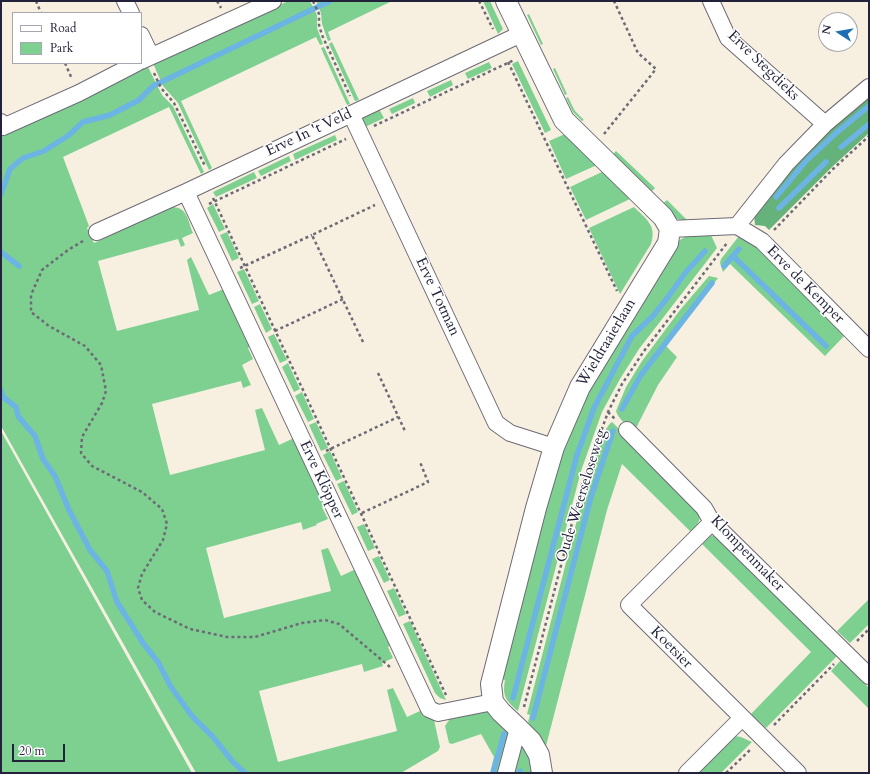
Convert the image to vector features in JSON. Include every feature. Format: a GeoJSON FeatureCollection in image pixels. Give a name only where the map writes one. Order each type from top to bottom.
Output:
{"type":"FeatureCollection","features":[{"type":"Feature","properties":{"kind":"street"},"geometry":{"type":"LineString","coordinates":[[125,1],[130,12]]}},
{"type":"Feature","properties":{"kind":"street"},"geometry":{"type":"LineString","coordinates":[[142,47],[143,60],[272,1]]}},
{"type":"Feature","properties":{"kind":"street"},"geometry":{"type":"LineString","coordinates":[[506,1],[564,120],[601,138],[663,217],[670,229],[734,227],[786,164],[825,124],[869,87]]}},
{"type":"Feature","properties":{"kind":"street","name":"Erve Stegdieks"},"geometry":{"type":"LineString","coordinates":[[711,1],[728,38],[825,124]]}},
{"type":"Feature","properties":{"kind":"street","name":"Erve In 't Veld"},"geometry":{"type":"LineString","coordinates":[[97,232],[186,192],[521,34]]}},
{"type":"Feature","properties":{"kind":"street"},"geometry":{"type":"LineString","coordinates":[[1,122],[4,127],[79,93],[135,64]]}},
{"type":"Feature","properties":{"kind":"street","name":"Erve Totman"},"geometry":{"type":"LineString","coordinates":[[354,112],[390,198],[496,423],[510,434],[554,447]]}},
{"type":"Feature","properties":{"kind":"street","name":"Erve Klöpper"},"geometry":{"type":"LineString","coordinates":[[186,192],[429,709],[438,713],[493,702]]}},
{"type":"Feature","properties":{"kind":"street","name":"Erve de Kemper"},"geometry":{"type":"LineString","coordinates":[[734,227],[762,241],[869,349]]}},
{"type":"Feature","properties":{"kind":"street","name":"Wieldraaierlaan"},"geometry":{"type":"LineString","coordinates":[[493,702],[491,684],[536,508],[554,447],[580,387],[668,243],[670,229]]}},
{"type":"Feature","properties":{"kind":"street","name":"Klompenmaker"},"geometry":{"type":"LineString","coordinates":[[627,430],[704,508],[712,522],[869,676]]}},
{"type":"Feature","properties":{"kind":"street","name":"Koetsier"},"geometry":{"type":"LineString","coordinates":[[712,522],[629,605],[798,773]]}},
{"type":"Feature","properties":{"kind":"street"},"geometry":{"type":"LineString","coordinates":[[493,702],[501,712],[531,741],[539,755],[542,773]]}},
{"type":"Feature","properties":{"kind":"street"},"geometry":{"type":"LineString","coordinates":[[687,773],[742,718]]}},
{"type":"Feature","properties":{"kind":"street"},"geometry":{"type":"LineString","coordinates":[[506,773],[518,728]]}},
{"type":"Feature","properties":{"kind":"path"},"geometry":{"type":"LineString","coordinates":[[36,1],[41,12]]}},
{"type":"Feature","properties":{"kind":"path"},"geometry":{"type":"LineString","coordinates":[[313,1],[319,14],[319,25],[322,35],[354,112]]}},
{"type":"Feature","properties":{"kind":"path"},"geometry":{"type":"LineString","coordinates":[[480,1],[626,311]]}},
{"type":"Feature","properties":{"kind":"path"},"geometry":{"type":"LineString","coordinates":[[601,138],[656,69],[638,53],[614,1]]}},
{"type":"Feature","properties":{"kind":"path"},"geometry":{"type":"LineString","coordinates":[[155,75],[161,88],[174,103],[245,266],[453,710]]}},
{"type":"Feature","properties":{"kind":"path"},"geometry":{"type":"LineString","coordinates":[[762,241],[833,169],[869,136]]}},
{"type":"Feature","properties":{"kind":"path"},"geometry":{"type":"LineString","coordinates":[[225,276],[390,198]]}},
{"type":"Feature","properties":{"kind":"path","name":"Oude Weerseloseweg"},"geometry":{"type":"LineString","coordinates":[[518,728],[582,485],[608,412],[622,384],[644,351],[729,241],[734,227]]}},
{"type":"Feature","properties":{"kind":"path"},"geometry":{"type":"LineString","coordinates":[[97,232],[68,250],[42,270],[32,295],[32,312],[49,326],[85,346],[101,365],[106,391],[102,403],[82,437],[81,453],[92,466],[142,492],[162,509],[167,524],[166,529],[163,540],[142,574],[138,588],[142,600],[155,612],[190,629],[227,637],[256,637],[302,623],[325,620],[339,624],[392,668]]}},
{"type":"Feature","properties":{"kind":"path"},"geometry":{"type":"LineString","coordinates":[[312,235],[363,342]]}},
{"type":"Feature","properties":{"kind":"path"},"geometry":{"type":"LineString","coordinates":[[255,340],[343,299]]}},
{"type":"Feature","properties":{"kind":"path"},"geometry":{"type":"LineString","coordinates":[[378,373],[405,431]]}},
{"type":"Feature","properties":{"kind":"path"},"geometry":{"type":"LineString","coordinates":[[311,458],[398,417]]}},
{"type":"Feature","properties":{"kind":"path"},"geometry":{"type":"LineString","coordinates":[[362,513],[428,482],[420,462]]}},
{"type":"Feature","properties":{"kind":"path"},"geometry":{"type":"LineString","coordinates":[[726,773],[845,653]]}},
{"type":"Feature","properties":{"kind":"green space"},"geometry":{"type":"Polygon","coordinates":[[[288,1],[310,1],[317,15],[317,28],[323,44],[320,45],[316,37],[181,101],[212,168],[209,170],[178,103],[163,86],[152,61],[166,59],[288,1]]]}},
{"type":"Feature","properties":{"kind":"green space"},"geometry":{"type":"Polygon","coordinates":[[[316,1],[392,1],[328,32],[331,40],[328,41],[322,24],[321,13],[316,1]]]}},
{"type":"Feature","properties":{"kind":"green space"},"geometry":{"type":"Polygon","coordinates":[[[483,1],[490,1],[503,29],[498,34],[483,1]]]}},
{"type":"Feature","properties":{"kind":"green space"},"geometry":{"type":"Polygon","coordinates":[[[529,14],[543,44],[541,45],[527,15],[529,14]]]}},
{"type":"Feature","properties":{"kind":"green space"},"geometry":{"type":"Polygon","coordinates":[[[332,42],[359,100],[355,101],[329,44],[332,42]]]}},
{"type":"Feature","properties":{"kind":"green space"},"geometry":{"type":"Polygon","coordinates":[[[324,47],[350,104],[347,105],[324,55],[321,48],[324,47]]]}},
{"type":"Feature","properties":{"kind":"green space"},"geometry":{"type":"Polygon","coordinates":[[[518,61],[551,130],[545,133],[512,64],[518,61]]]}},
{"type":"Feature","properties":{"kind":"green space"},"geometry":{"type":"Polygon","coordinates":[[[489,62],[492,68],[468,79],[465,73],[489,62]]]}},
{"type":"Feature","properties":{"kind":"green space"},"geometry":{"type":"Polygon","coordinates":[[[147,65],[162,95],[173,106],[204,172],[201,174],[169,107],[63,157],[89,226],[87,228],[94,243],[172,207],[184,212],[193,233],[182,238],[185,245],[181,247],[178,239],[98,261],[117,331],[199,310],[187,260],[191,257],[209,295],[224,289],[251,346],[248,348],[253,359],[242,365],[251,385],[243,388],[241,381],[152,404],[170,475],[265,450],[255,410],[262,408],[279,445],[294,438],[326,505],[322,507],[328,519],[303,530],[301,522],[206,548],[224,618],[331,591],[321,550],[328,548],[341,576],[356,569],[391,645],[388,647],[393,658],[382,663],[383,666],[364,672],[362,664],[259,691],[278,762],[397,731],[387,690],[393,688],[407,717],[422,710],[427,716],[434,720],[440,747],[438,751],[401,773],[196,773],[1,426],[1,136],[143,69],[147,65]]]}},
{"type":"Feature","properties":{"kind":"green space"},"geometry":{"type":"Polygon","coordinates":[[[555,68],[567,94],[565,95],[553,69],[555,68]]]}},
{"type":"Feature","properties":{"kind":"green space"},"geometry":{"type":"Polygon","coordinates":[[[451,80],[453,85],[430,97],[427,91],[451,80]]]}},
{"type":"Feature","properties":{"kind":"green space"},"geometry":{"type":"Polygon","coordinates":[[[869,95],[869,133],[832,167],[769,230],[765,226],[755,225],[754,215],[803,155],[831,127],[869,95]]]}},
{"type":"Feature","properties":{"kind":"green space"},"geometry":{"type":"Polygon","coordinates":[[[568,97],[575,111],[584,120],[582,121],[573,112],[566,98],[568,97]]]}},
{"type":"Feature","properties":{"kind":"green space"},"geometry":{"type":"Polygon","coordinates":[[[413,98],[415,103],[392,114],[389,109],[413,98]]]}},
{"type":"Feature","properties":{"kind":"green space"},"geometry":{"type":"Polygon","coordinates":[[[378,107],[384,118],[363,128],[362,124],[364,117],[378,107]]]}},
{"type":"Feature","properties":{"kind":"green space"},"geometry":{"type":"Polygon","coordinates":[[[565,134],[597,165],[566,179],[549,141],[565,134]]]}},
{"type":"Feature","properties":{"kind":"green space"},"geometry":{"type":"Polygon","coordinates":[[[335,135],[337,140],[295,160],[293,154],[335,135]]]}},
{"type":"Feature","properties":{"kind":"green space"},"geometry":{"type":"Polygon","coordinates":[[[616,151],[655,188],[649,194],[610,157],[616,151]]]}},
{"type":"Feature","properties":{"kind":"green space"},"geometry":{"type":"Polygon","coordinates":[[[289,156],[291,161],[261,176],[258,171],[289,156]]]}},
{"type":"Feature","properties":{"kind":"green space"},"geometry":{"type":"Polygon","coordinates":[[[604,171],[632,198],[586,220],[570,187],[604,171]]]}},
{"type":"Feature","properties":{"kind":"green space"},"geometry":{"type":"Polygon","coordinates":[[[254,172],[257,178],[216,197],[213,192],[254,172]]]}},
{"type":"Feature","properties":{"kind":"green space"},"geometry":{"type":"Polygon","coordinates":[[[667,200],[688,221],[677,219],[661,205],[667,200]]]}},
{"type":"Feature","properties":{"kind":"green space"},"geometry":{"type":"Polygon","coordinates":[[[213,204],[225,229],[219,232],[207,208],[213,204]]]}},
{"type":"Feature","properties":{"kind":"green space"},"geometry":{"type":"Polygon","coordinates":[[[634,207],[646,219],[653,232],[651,244],[620,294],[589,228],[634,207]]]}},
{"type":"Feature","properties":{"kind":"green space"},"geometry":{"type":"Polygon","coordinates":[[[227,232],[239,258],[232,261],[220,235],[227,232]]]}},
{"type":"Feature","properties":{"kind":"green space"},"geometry":{"type":"Polygon","coordinates":[[[694,235],[711,235],[717,248],[639,349],[602,412],[581,471],[518,711],[506,698],[504,690],[505,680],[502,679],[560,457],[582,399],[678,241],[685,237],[694,235]]]}},
{"type":"Feature","properties":{"kind":"green space"},"geometry":{"type":"Polygon","coordinates":[[[739,236],[745,236],[845,335],[825,356],[730,264],[723,272],[720,263],[721,259],[739,236]]]}},
{"type":"Feature","properties":{"kind":"green space"},"geometry":{"type":"Polygon","coordinates":[[[244,269],[259,301],[252,304],[237,272],[244,269]]]}},
{"type":"Feature","properties":{"kind":"green space"},"geometry":{"type":"Polygon","coordinates":[[[709,276],[718,278],[666,346],[677,357],[658,385],[635,430],[632,429],[626,425],[616,411],[626,387],[642,361],[680,310],[709,276]]]}},
{"type":"Feature","properties":{"kind":"green space"},"geometry":{"type":"Polygon","coordinates":[[[260,304],[272,329],[266,333],[254,307],[260,304]]]}},
{"type":"Feature","properties":{"kind":"green space"},"geometry":{"type":"Polygon","coordinates":[[[274,334],[287,360],[280,363],[268,337],[274,334]]]}},
{"type":"Feature","properties":{"kind":"green space"},"geometry":{"type":"Polygon","coordinates":[[[288,363],[300,389],[294,392],[282,367],[288,363]]]}},
{"type":"Feature","properties":{"kind":"green space"},"geometry":{"type":"Polygon","coordinates":[[[302,392],[314,419],[308,422],[295,396],[302,392]]]}},
{"type":"Feature","properties":{"kind":"green space"},"geometry":{"type":"Polygon","coordinates":[[[316,422],[328,448],[321,451],[309,425],[316,422]]]}},
{"type":"Feature","properties":{"kind":"green space"},"geometry":{"type":"Polygon","coordinates":[[[612,422],[697,506],[700,517],[696,526],[691,532],[622,464],[607,510],[546,746],[528,722],[530,715],[527,714],[586,485],[601,441],[608,425],[612,422]]]}},
{"type":"Feature","properties":{"kind":"green space"},"geometry":{"type":"Polygon","coordinates":[[[1,431],[192,773],[1,773],[1,431]]]}},
{"type":"Feature","properties":{"kind":"green space"},"geometry":{"type":"Polygon","coordinates":[[[330,451],[342,478],[336,481],[323,455],[330,451]]]}},
{"type":"Feature","properties":{"kind":"green space"},"geometry":{"type":"Polygon","coordinates":[[[344,481],[358,512],[352,515],[337,484],[344,481]]]}},
{"type":"Feature","properties":{"kind":"green space"},"geometry":{"type":"Polygon","coordinates":[[[364,524],[375,548],[368,551],[357,527],[364,524]]]}},
{"type":"Feature","properties":{"kind":"green space"},"geometry":{"type":"Polygon","coordinates":[[[711,535],[716,537],[837,656],[766,728],[751,714],[811,652],[702,544],[711,535]]]}},
{"type":"Feature","properties":{"kind":"green space"},"geometry":{"type":"Polygon","coordinates":[[[379,556],[390,580],[384,583],[372,559],[379,556]]]}},
{"type":"Feature","properties":{"kind":"green space"},"geometry":{"type":"Polygon","coordinates":[[[394,588],[406,614],[399,617],[387,591],[394,588]]]}},
{"type":"Feature","properties":{"kind":"green space"},"geometry":{"type":"Polygon","coordinates":[[[869,599],[869,624],[850,643],[837,631],[869,599]]]}},
{"type":"Feature","properties":{"kind":"green space"},"geometry":{"type":"Polygon","coordinates":[[[410,621],[446,700],[440,698],[435,693],[403,624],[410,621]]]}},
{"type":"Feature","properties":{"kind":"green space"},"geometry":{"type":"Polygon","coordinates":[[[841,660],[869,688],[869,709],[831,671],[841,660]]]}},
{"type":"Feature","properties":{"kind":"green space"},"geometry":{"type":"Polygon","coordinates":[[[487,711],[512,733],[502,773],[490,773],[494,757],[481,734],[452,744],[449,743],[445,726],[451,717],[487,711]]]}},
{"type":"Feature","properties":{"kind":"green space"},"geometry":{"type":"Polygon","coordinates":[[[735,736],[752,742],[721,773],[696,773],[735,736]]]}},
{"type":"Feature","properties":{"kind":"green space"},"geometry":{"type":"Polygon","coordinates":[[[520,742],[529,756],[533,773],[511,773],[520,742]]]}},
{"type":"Feature","properties":{"kind":"waterway"},"geometry":{"type":"LineString","coordinates":[[1,194],[10,169],[23,158],[44,151],[69,135],[83,122],[110,115],[139,100],[153,86],[330,1]]}},
{"type":"Feature","properties":{"kind":"waterway"},"geometry":{"type":"LineString","coordinates":[[776,197],[806,161],[836,133],[869,106]]}},
{"type":"Feature","properties":{"kind":"waterway"},"geometry":{"type":"LineString","coordinates":[[841,147],[869,124]]}},
{"type":"Feature","properties":{"kind":"waterway"},"geometry":{"type":"LineString","coordinates":[[779,208],[826,162]]}},
{"type":"Feature","properties":{"kind":"waterway"},"geometry":{"type":"LineString","coordinates":[[724,266],[739,249]]}},
{"type":"Feature","properties":{"kind":"waterway"},"geometry":{"type":"LineString","coordinates":[[513,698],[577,455],[594,408],[632,336],[653,316],[686,272],[705,251]]}},
{"type":"Feature","properties":{"kind":"waterway"},"geometry":{"type":"LineString","coordinates":[[1,252],[19,266]]}},
{"type":"Feature","properties":{"kind":"waterway"},"geometry":{"type":"LineString","coordinates":[[733,256],[826,346]]}},
{"type":"Feature","properties":{"kind":"waterway"},"geometry":{"type":"LineString","coordinates":[[622,409],[641,375],[712,283]]}},
{"type":"Feature","properties":{"kind":"waterway"},"geometry":{"type":"LineString","coordinates":[[1,390],[3,397],[16,407],[18,416],[35,436],[43,459],[55,476],[69,510],[90,550],[107,571],[117,602],[143,643],[158,662],[171,687],[192,716],[213,737],[233,762],[245,773]]}},
{"type":"Feature","properties":{"kind":"waterway"},"geometry":{"type":"LineString","coordinates":[[533,718],[591,497],[613,431]]}},
{"type":"Feature","properties":{"kind":"waterway"},"geometry":{"type":"LineString","coordinates":[[493,773],[504,734]]}}]}
